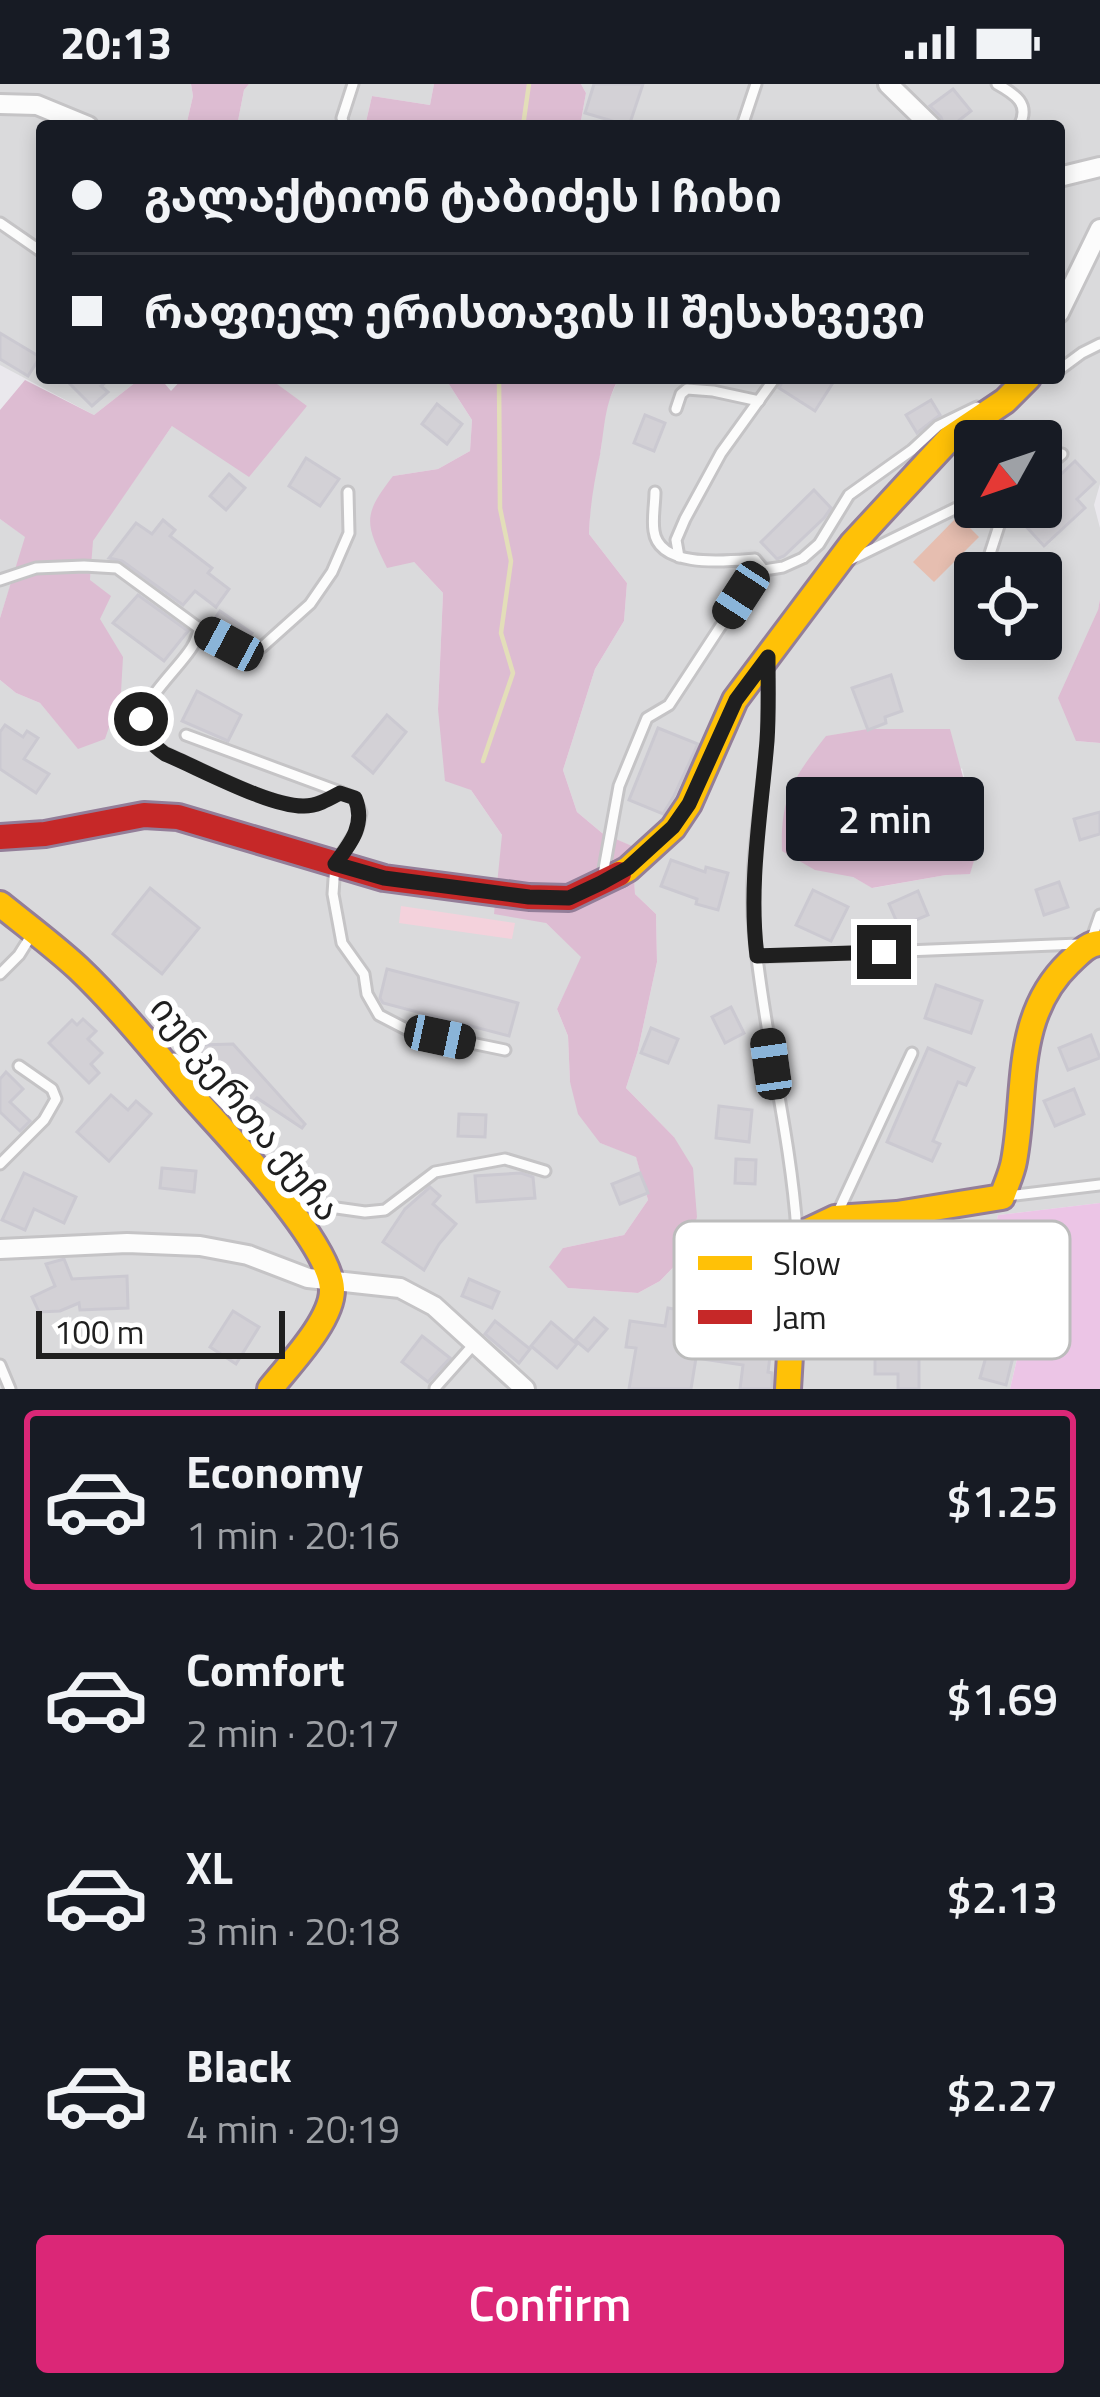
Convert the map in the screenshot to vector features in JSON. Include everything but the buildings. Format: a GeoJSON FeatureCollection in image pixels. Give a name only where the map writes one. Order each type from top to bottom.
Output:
{"type":"FeatureCollection","features":[{"type":"Feature","properties":{"kind":"street"},"geometry":{"type":"LineString","coordinates":[[888,84],[925,120]]}},
{"type":"Feature","properties":{"kind":"street"},"geometry":{"type":"LineString","coordinates":[[0,104],[38,105],[74,120]]}},
{"type":"Feature","properties":{"kind":"street"},"geometry":{"type":"LineString","coordinates":[[1065,176],[1100,167]]}},
{"type":"Feature","properties":{"kind":"street"},"geometry":{"type":"LineString","coordinates":[[1065,301],[1100,229]]}},
{"type":"Feature","properties":{"kind":"street"},"geometry":{"type":"LineString","coordinates":[[0,837],[45,834],[144,815],[178,817],[384,878],[569,898],[628,868],[673,827],[689,804],[736,700],[852,544],[950,438],[1022,384]]}},
{"type":"Feature","properties":{"kind":"street","name":"იუნკერთა ქუჩა"},"geometry":{"type":"LineString","coordinates":[[0,904],[114,1004],[282,1201],[318,1251],[332,1282]]}},
{"type":"Feature","properties":{"kind":"street"},"geometry":{"type":"LineString","coordinates":[[829,1221],[1002,1197],[1013,1164],[1023,1064],[1033,1018],[1045,990],[1095,944]]}},
{"type":"Feature","properties":{"kind":"street"},"geometry":{"type":"LineString","coordinates":[[0,1250],[128,1243],[200,1246],[248,1255],[308,1278],[400,1288],[434,1306],[525,1389]]}},
{"type":"Feature","properties":{"kind":"street"},"geometry":{"type":"LineString","coordinates":[[270,1389],[323,1318],[331,1301],[332,1282]]}},
{"type":"Feature","properties":{"kind":"street"},"geometry":{"type":"LineString","coordinates":[[788,1389],[790,1359]]}},
{"type":"Feature","properties":{"kind":"lane"},"geometry":{"type":"LineString","coordinates":[[342,120],[353,84]]}},
{"type":"Feature","properties":{"kind":"lane"},"geometry":{"type":"LineString","coordinates":[[744,120],[756,84]]}},
{"type":"Feature","properties":{"kind":"lane"},"geometry":{"type":"LineString","coordinates":[[997,84],[1021,100],[1021,120]]}},
{"type":"Feature","properties":{"kind":"lane"},"geometry":{"type":"LineString","coordinates":[[0,223],[36,248]]}},
{"type":"Feature","properties":{"kind":"lane"},"geometry":{"type":"LineString","coordinates":[[1065,366],[1100,344]]}},
{"type":"Feature","properties":{"kind":"lane"},"geometry":{"type":"LineString","coordinates":[[679,557],[676,540],[685,519],[721,453],[771,384]]}},
{"type":"Feature","properties":{"kind":"lane"},"geometry":{"type":"LineString","coordinates":[[676,409],[687,389],[760,401]]}},
{"type":"Feature","properties":{"kind":"lane"},"geometry":{"type":"LineString","coordinates":[[601,883],[619,786],[647,718],[669,705],[741,595],[764,570],[803,558],[819,544],[849,495],[938,426],[980,406],[1005,401]]}},
{"type":"Feature","properties":{"kind":"lane"},"geometry":{"type":"LineString","coordinates":[[0,580],[36,568],[117,568],[200,628],[246,651],[262,647],[310,604],[332,572],[349,533],[348,492]]}},
{"type":"Feature","properties":{"kind":"lane"},"geometry":{"type":"LineString","coordinates":[[655,492],[654,535],[664,552],[720,562],[755,559],[764,570]]}},
{"type":"Feature","properties":{"kind":"lane"},"geometry":{"type":"LineString","coordinates":[[838,565],[954,510]]}},
{"type":"Feature","properties":{"kind":"lane"},"geometry":{"type":"LineString","coordinates":[[200,628],[192,648],[141,719],[152,745],[278,802],[304,806],[340,793]]}},
{"type":"Feature","properties":{"kind":"lane"},"geometry":{"type":"LineString","coordinates":[[768,657],[753,927],[796,1221]]}},
{"type":"Feature","properties":{"kind":"lane"},"geometry":{"type":"LineString","coordinates":[[186,735],[355,798],[361,813],[357,830],[335,864],[333,894],[342,943],[364,974],[367,994],[379,1015],[408,1030],[505,1050]]}},
{"type":"Feature","properties":{"kind":"lane"},"geometry":{"type":"LineString","coordinates":[[757,956],[1095,944],[1100,915]]}},
{"type":"Feature","properties":{"kind":"lane"},"geometry":{"type":"LineString","coordinates":[[0,974],[34,931]]}},
{"type":"Feature","properties":{"kind":"lane"},"geometry":{"type":"LineString","coordinates":[[835,1218],[911,1054]]}},
{"type":"Feature","properties":{"kind":"lane"},"geometry":{"type":"LineString","coordinates":[[165,1064],[174,1058],[185,1064],[262,1143]]}},
{"type":"Feature","properties":{"kind":"lane"},"geometry":{"type":"LineString","coordinates":[[0,1164],[44,1120],[56,1099],[52,1089],[20,1066]]}},
{"type":"Feature","properties":{"kind":"lane"},"geometry":{"type":"LineString","coordinates":[[282,1201],[365,1213],[385,1210],[436,1172],[505,1159],[544,1172]]}},
{"type":"Feature","properties":{"kind":"lane"},"geometry":{"type":"LineString","coordinates":[[1002,1197],[1100,1185]]}},
{"type":"Feature","properties":{"kind":"lane"},"geometry":{"type":"LineString","coordinates":[[435,1388],[475,1343]]}},
{"type":"Feature","properties":{"kind":"lane"},"geometry":{"type":"LineString","coordinates":[[0,1365],[10,1389]]}},
{"type":"Feature","properties":{"kind":"shaded area"},"geometry":{"type":"Polygon","coordinates":[[[0,84],[191,84],[187,120],[36,120],[36,384],[133,384],[94,415],[0,365],[0,84]]]}},
{"type":"Feature","properties":{"kind":"shaded area"},"geometry":{"type":"Polygon","coordinates":[[[191,84],[249,84],[238,120],[187,120],[191,84]]]}},
{"type":"Feature","properties":{"kind":"shaded area"},"geometry":{"type":"Polygon","coordinates":[[[249,84],[434,84],[430,105],[372,96],[366,120],[238,120],[249,84]]]}},
{"type":"Feature","properties":{"kind":"shaded area"},"geometry":{"type":"Polygon","coordinates":[[[434,84],[581,84],[586,93],[581,120],[366,120],[372,96],[430,105],[434,84]]]}},
{"type":"Feature","properties":{"kind":"shaded area"},"geometry":{"type":"Polygon","coordinates":[[[581,84],[1100,84],[1100,484],[1094,505],[1100,528],[1100,599],[1076,741],[1100,743],[1100,1203],[998,1215],[996,1221],[683,1221],[674,1137],[626,1088],[657,962],[656,914],[635,894],[631,846],[602,833],[577,812],[563,770],[595,669],[624,621],[627,583],[589,534],[604,411],[616,384],[1065,384],[1065,120],[581,120],[586,93],[581,84]],[[962,768],[853,877],[873,888],[946,875],[980,839],[962,768]]]}},
{"type":"Feature","properties":{"kind":"shaded area"},"geometry":{"type":"Polygon","coordinates":[[[25,380],[94,415],[133,384],[165,384],[171,391],[177,384],[277,384],[307,406],[249,477],[172,426],[93,541],[90,580],[111,596],[100,619],[123,657],[121,692],[105,739],[78,749],[40,703],[0,680],[0,618],[25,537],[0,519],[0,410],[25,380]]]}},
{"type":"Feature","properties":{"kind":"shaded area"},"geometry":{"type":"Polygon","coordinates":[[[277,384],[449,384],[472,420],[470,451],[438,469],[393,476],[414,562],[443,593],[438,709],[471,790],[502,835],[546,923],[582,957],[557,1009],[568,1036],[570,1082],[600,1143],[636,1156],[648,1200],[624,1235],[563,1248],[568,1288],[638,1293],[674,1266],[674,1359],[1017,1359],[1010,1389],[0,1389],[0,680],[40,703],[78,748],[100,619],[90,580],[92,541],[172,426],[307,407],[277,384]]]}},
{"type":"Feature","properties":{"kind":"shaded area"},"geometry":{"type":"Polygon","coordinates":[[[449,384],[616,384],[606,416],[589,534],[627,583],[624,621],[595,669],[563,770],[577,812],[602,833],[632,846],[635,894],[656,914],[657,962],[626,1088],[674,1137],[693,1168],[696,1221],[674,1221],[674,1266],[638,1293],[568,1288],[549,1267],[563,1248],[624,1235],[648,1200],[636,1157],[600,1143],[578,1114],[570,1082],[568,1036],[557,1009],[581,957],[546,923],[494,914],[502,835],[471,790],[445,781],[438,709],[443,593],[414,562],[387,568],[371,530],[376,501],[393,476],[438,469],[470,451],[472,420],[449,384]]]}},
{"type":"Feature","properties":{"kind":"shaded area"},"geometry":{"type":"Polygon","coordinates":[[[0,519],[26,537],[0,618],[0,519]]]}},
{"type":"Feature","properties":{"kind":"shaded area"},"geometry":{"type":"Polygon","coordinates":[[[954,520],[954,528],[970,528],[979,537],[964,552],[954,552],[954,562],[934,582],[913,562],[954,520]]]}},
{"type":"Feature","properties":{"kind":"shaded area"},"geometry":{"type":"Polygon","coordinates":[[[1100,599],[1100,743],[1076,741],[1058,698],[1100,599]]]}},
{"type":"Feature","properties":{"kind":"shaded area"},"geometry":{"type":"Polygon","coordinates":[[[868,729],[950,729],[980,840],[970,874],[872,888],[853,877],[815,870],[782,851],[787,802],[805,764],[826,736],[868,729]]]}},
{"type":"Feature","properties":{"kind":"shaded area"},"geometry":{"type":"Polygon","coordinates":[[[401,906],[515,923],[512,939],[399,923],[401,906]]]}},
{"type":"Feature","properties":{"kind":"shaded area"},"geometry":{"type":"Polygon","coordinates":[[[1100,1203],[1100,1389],[1010,1389],[1017,1359],[1070,1359],[1070,1221],[997,1221],[998,1215],[1100,1203]]]}},
{"type":"Feature","properties":{"kind":"waterway"},"geometry":{"type":"LineString","coordinates":[[524,120],[529,84]]}},
{"type":"Feature","properties":{"kind":"waterway"},"geometry":{"type":"LineString","coordinates":[[483,761],[513,673],[501,633],[511,561],[500,508],[499,384]]}},
{"type":"Feature","properties":{"kind":"traffic: slow"},"geometry":{"type":"LineString","coordinates":[[619,874],[673,828],[689,804],[735,700],[852,544],[950,438],[1022,384]]}},
{"type":"Feature","properties":{"kind":"traffic: slow"},"geometry":{"type":"LineString","coordinates":[[0,904],[108,999],[252,1162],[314,1245],[327,1269],[330,1301],[308,1342],[270,1389]]}},
{"type":"Feature","properties":{"kind":"traffic: slow"},"geometry":{"type":"LineString","coordinates":[[829,1221],[1002,1197],[1014,1161],[1025,1056],[1039,1007],[1069,963],[1087,947],[1100,943]]}},
{"type":"Feature","properties":{"kind":"traffic: slow"},"geometry":{"type":"LineString","coordinates":[[788,1389],[790,1359]]}},
{"type":"Feature","properties":{"kind":"traffic: jam"},"geometry":{"type":"LineString","coordinates":[[0,837],[45,834],[144,815],[178,817],[384,878],[529,897],[569,898],[619,874]]}},
{"type":"Feature","properties":{"kind":"route"},"geometry":{"type":"LineString","coordinates":[[141,719],[152,745],[165,754],[278,802],[304,806],[340,793],[355,798],[361,813],[357,830],[335,864],[384,878],[569,898],[628,868],[673,827],[689,804],[736,700],[768,657],[767,736],[753,873],[757,956],[884,952]]}}]}
